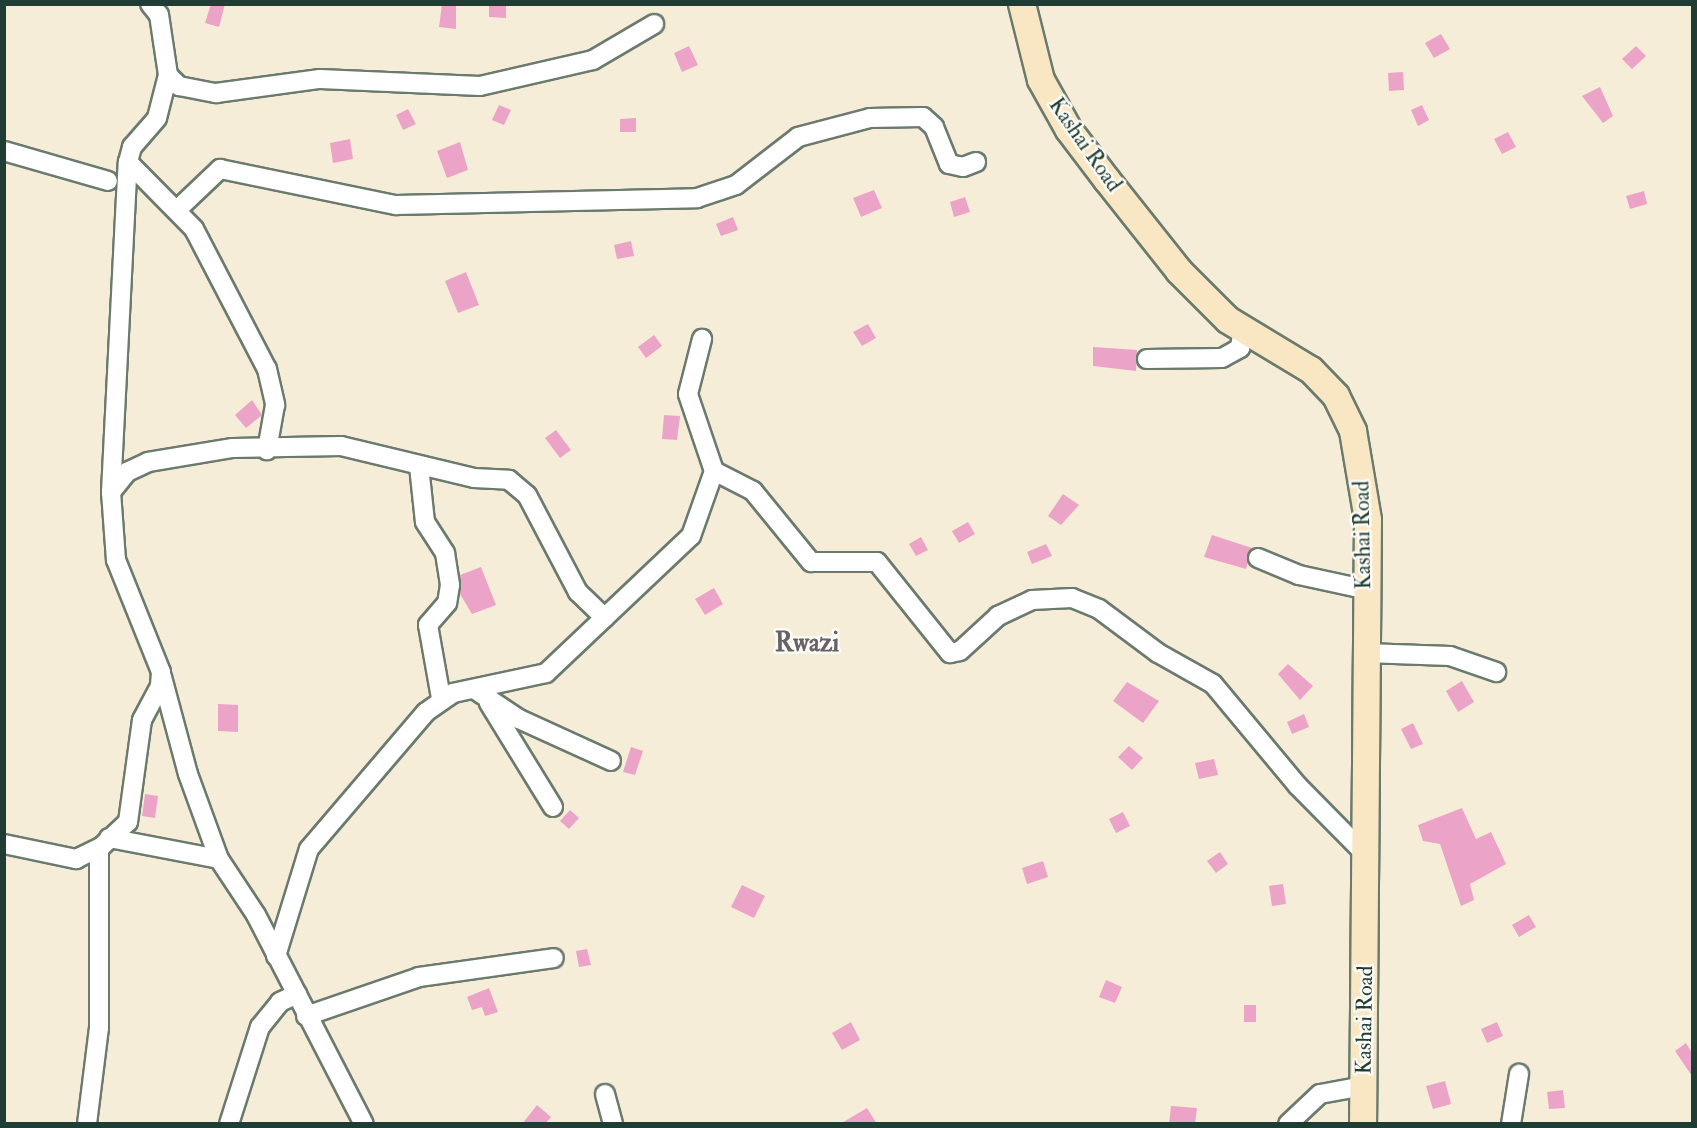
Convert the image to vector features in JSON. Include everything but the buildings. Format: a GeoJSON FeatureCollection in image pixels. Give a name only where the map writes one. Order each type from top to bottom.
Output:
{"type":"FeatureCollection","features":[{"type":"Feature","properties":{"kind":"street","name":"Kashai Road"},"geometry":{"type":"LineString","coordinates":[[1022,4],[1032,60],[1069,130],[1179,270],[1242,333],[1311,370],[1336,396],[1353,431],[1368,520],[1364,589],[1363,1124]]}},
{"type":"Feature","properties":{"kind":"street"},"geometry":{"type":"LineString","coordinates":[[157,8],[168,75],[157,118],[132,147],[128,162],[111,492],[116,560],[161,672],[188,774],[219,859],[297,994],[306,1016],[364,1124]]}},
{"type":"Feature","properties":{"kind":"street"},"geometry":{"type":"LineString","coordinates":[[168,75],[179,87],[216,93],[320,79],[480,86],[593,60],[654,24]]}},
{"type":"Feature","properties":{"kind":"street"},"geometry":{"type":"LineString","coordinates":[[179,208],[226,169],[396,205],[697,198],[736,185],[798,137],[870,118],[923,117],[934,127],[949,164],[963,167],[976,162]]}},
{"type":"Feature","properties":{"kind":"street"},"geometry":{"type":"LineString","coordinates":[[4,151],[108,181]]}},
{"type":"Feature","properties":{"kind":"street"},"geometry":{"type":"LineString","coordinates":[[128,162],[179,208],[215,265],[267,369],[275,405],[267,450]]}},
{"type":"Feature","properties":{"kind":"street"},"geometry":{"type":"LineString","coordinates":[[1147,359],[1222,358],[1240,348],[1242,333]]}},
{"type":"Feature","properties":{"kind":"street"},"geometry":{"type":"LineString","coordinates":[[276,956],[309,849],[441,698],[483,697],[546,673],[691,536],[714,471],[688,394],[702,339]]}},
{"type":"Feature","properties":{"kind":"street"},"geometry":{"type":"LineString","coordinates":[[111,492],[127,472],[170,455],[341,446],[419,466],[520,485],[564,569],[605,618]]}},
{"type":"Feature","properties":{"kind":"street"},"geometry":{"type":"LineString","coordinates":[[419,466],[425,522],[448,569],[447,603],[428,625],[441,698]]}},
{"type":"Feature","properties":{"kind":"street"},"geometry":{"type":"LineString","coordinates":[[714,471],[753,491],[811,562],[877,562],[950,653],[960,651],[998,616],[1032,600],[1072,598],[1099,609],[1158,653],[1213,684],[1365,854]]}},
{"type":"Feature","properties":{"kind":"street"},"geometry":{"type":"LineString","coordinates":[[1258,558],[1299,575],[1364,589]]}},
{"type":"Feature","properties":{"kind":"street"},"geometry":{"type":"LineString","coordinates":[[1365,653],[1450,656],[1496,672]]}},
{"type":"Feature","properties":{"kind":"street"},"geometry":{"type":"LineString","coordinates":[[4,844],[61,859],[104,843],[128,822],[142,720],[158,693],[161,672]]}},
{"type":"Feature","properties":{"kind":"street"},"geometry":{"type":"LineString","coordinates":[[483,697],[611,761]]}},
{"type":"Feature","properties":{"kind":"street"},"geometry":{"type":"LineString","coordinates":[[483,697],[553,807]]}},
{"type":"Feature","properties":{"kind":"street"},"geometry":{"type":"LineString","coordinates":[[104,843],[219,859]]}},
{"type":"Feature","properties":{"kind":"street"},"geometry":{"type":"LineString","coordinates":[[87,1124],[99,1028],[104,843]]}},
{"type":"Feature","properties":{"kind":"street"},"geometry":{"type":"LineString","coordinates":[[306,1016],[419,977],[554,958]]}},
{"type":"Feature","properties":{"kind":"street"},"geometry":{"type":"LineString","coordinates":[[229,1124],[260,1027],[280,1002],[297,994]]}},
{"type":"Feature","properties":{"kind":"street"},"geometry":{"type":"LineString","coordinates":[[1511,1124],[1519,1074]]}},
{"type":"Feature","properties":{"kind":"street"},"geometry":{"type":"LineString","coordinates":[[1288,1124],[1320,1094],[1364,1086]]}},
{"type":"Feature","properties":{"kind":"street"},"geometry":{"type":"LineString","coordinates":[[605,1095],[613,1124]]}},
{"type":"Feature","properties":{"kind":"district","name":"Rwazi"},"geometry":{"type":"Point","coordinates":[807,644]}}]}
